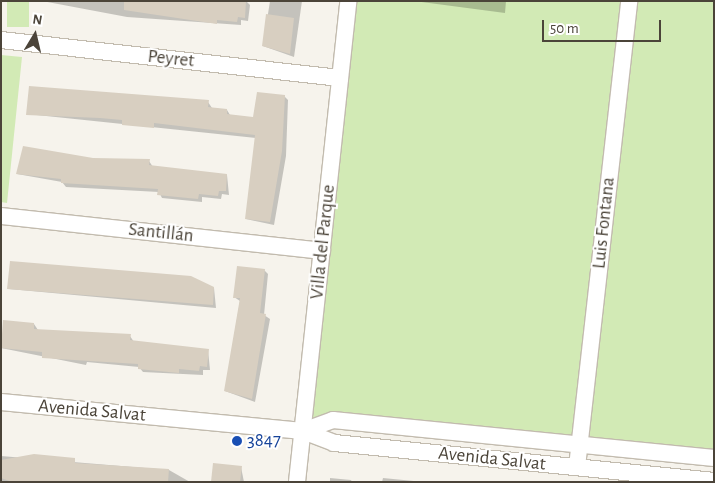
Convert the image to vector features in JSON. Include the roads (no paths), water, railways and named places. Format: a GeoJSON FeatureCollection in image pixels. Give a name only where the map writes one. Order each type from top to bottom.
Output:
{"type":"FeatureCollection","features":[{"type":"Feature","properties":{"kind":"street","name":"Villa del Parque"},"geometry":{"type":"LineString","coordinates":[[297,482],[348,1]]}},
{"type":"Feature","properties":{"kind":"street","name":"Luis Fontana"},"geometry":{"type":"LineString","coordinates":[[577,467],[629,1]]}},
{"type":"Feature","properties":{"kind":"street","name":"Peyret"},"geometry":{"type":"LineString","coordinates":[[1,40],[340,78]]}},
{"type":"Feature","properties":{"kind":"street","name":"Santillán"},"geometry":{"type":"LineString","coordinates":[[1,216],[322,251]]}},
{"type":"Feature","properties":{"kind":"street","name":"Avenida Salvat"},"geometry":{"type":"LineString","coordinates":[[1,402],[302,431],[334,443],[714,481]]}},
{"type":"Feature","properties":{"kind":"street","name":"Avenida Salvat"},"geometry":{"type":"LineString","coordinates":[[302,431],[333,420],[714,458]]}},
{"type":"Feature","properties":{"kind":"place","name":"3847"},"geometry":{"type":"Point","coordinates":[237,441]}}]}
